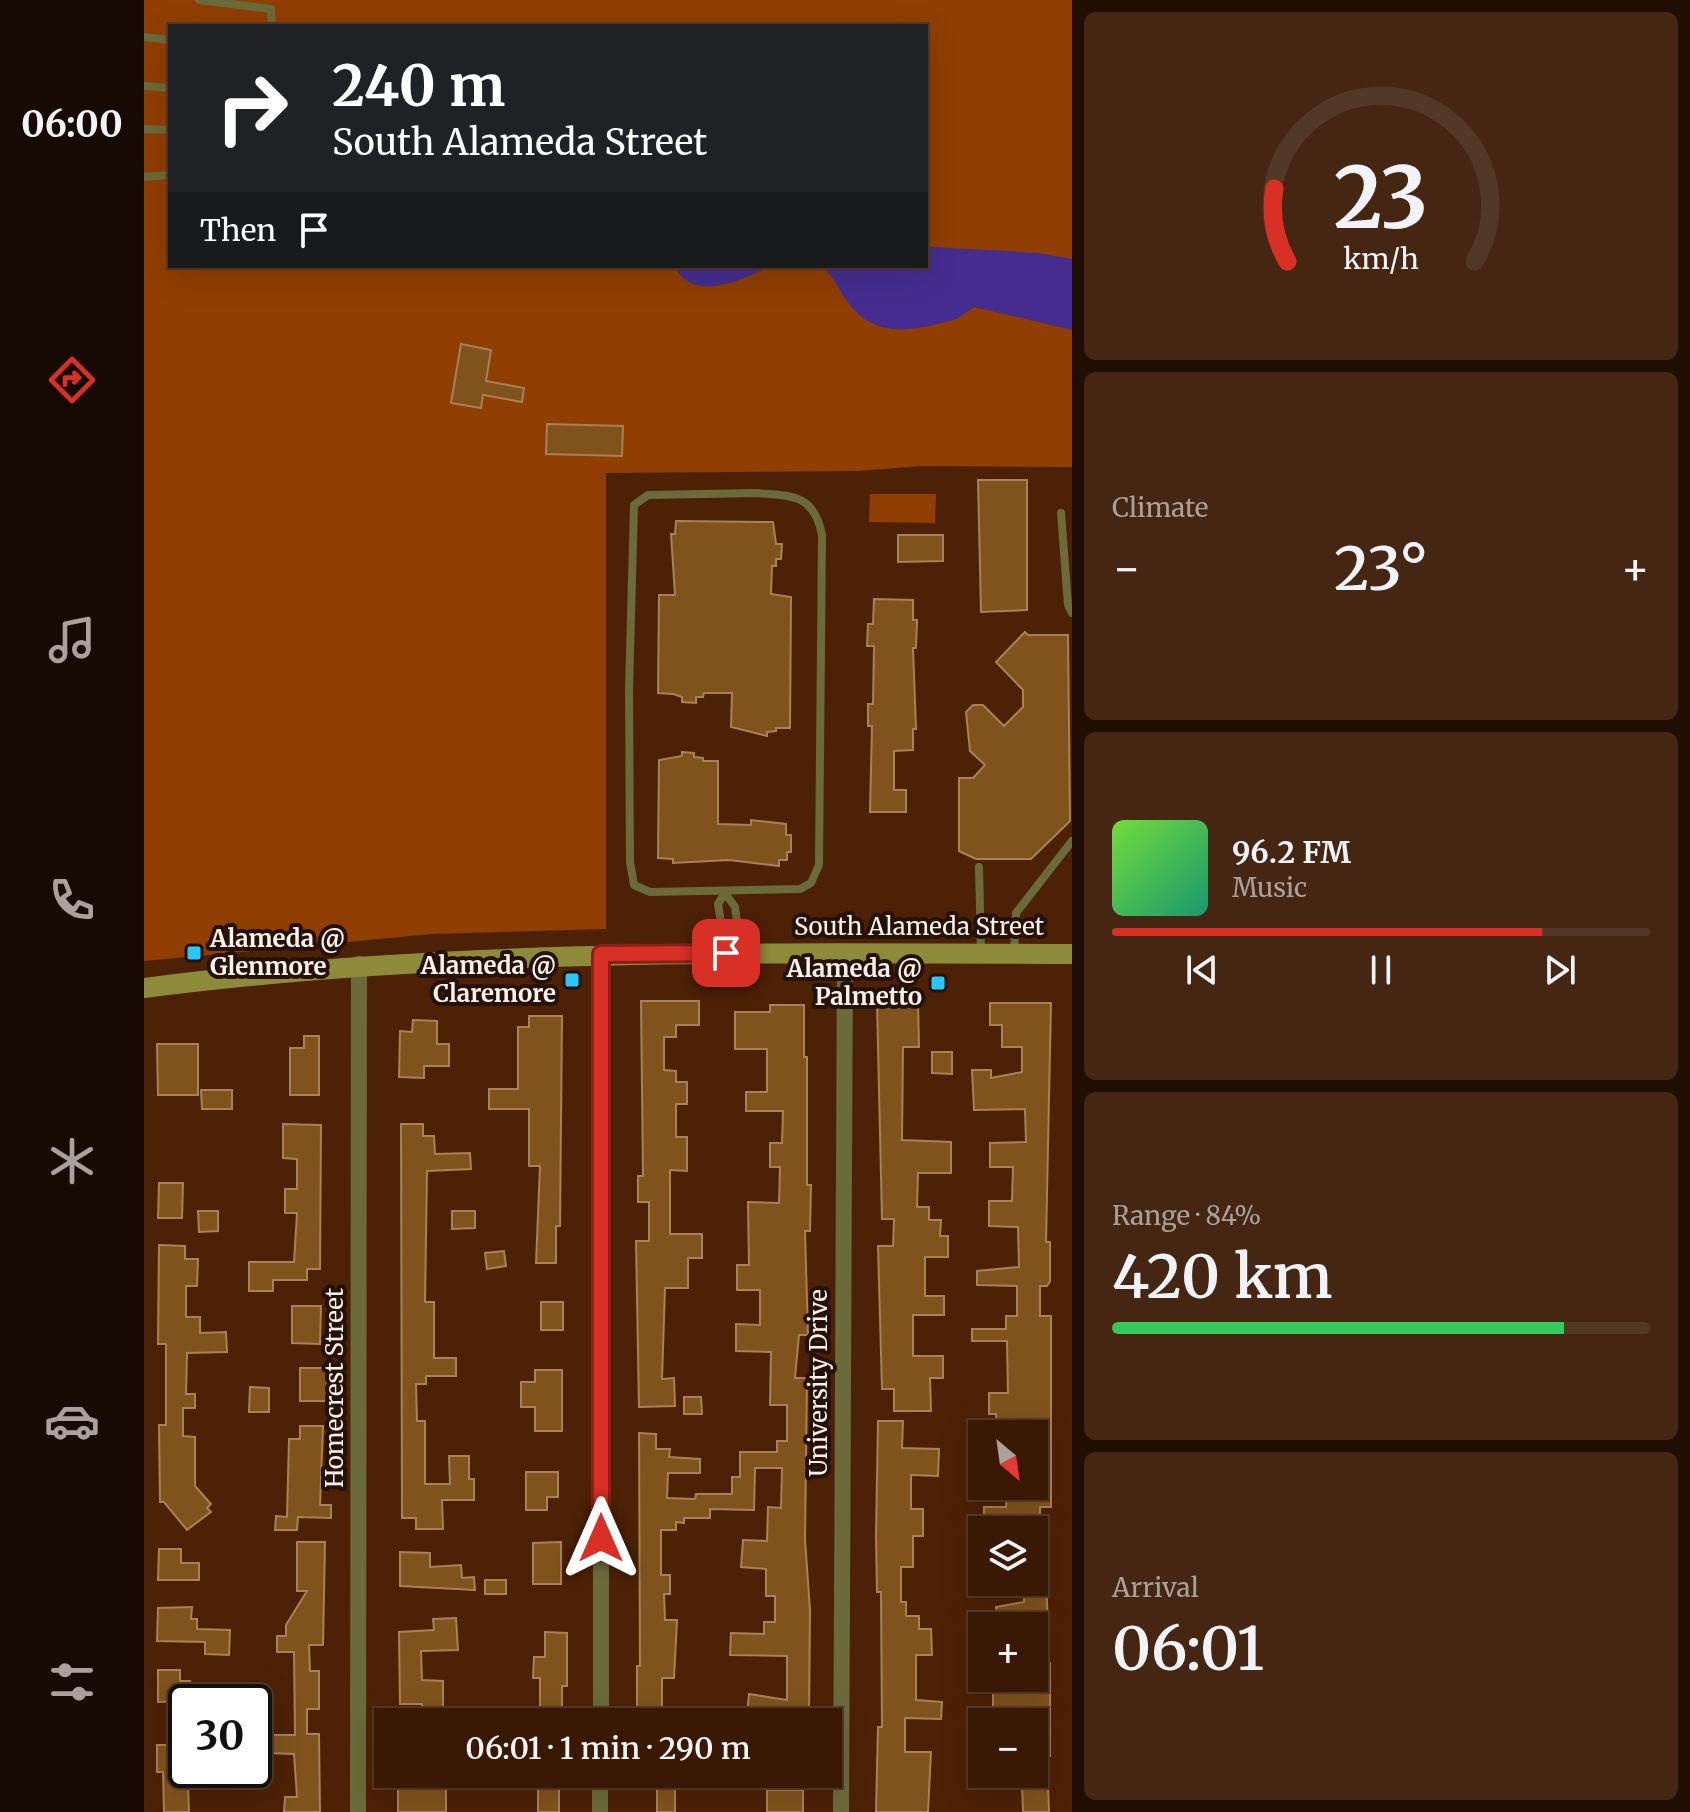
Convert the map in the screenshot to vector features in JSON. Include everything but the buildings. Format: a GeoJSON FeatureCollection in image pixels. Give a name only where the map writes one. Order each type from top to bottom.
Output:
{"type":"FeatureCollection","features":[{"type":"Feature","properties":{"kind":"main road","name":"South Alameda Street"},"geometry":{"type":"LineString","coordinates":[[144,988],[359,964],[601,954],[1072,954]]}},
{"type":"Feature","properties":{"kind":"street","name":"University Drive"},"geometry":{"type":"LineString","coordinates":[[841,1812],[845,953]]}},
{"type":"Feature","properties":{"kind":"street"},"geometry":{"type":"LineString","coordinates":[[601,954],[601,1708]]}},
{"type":"Feature","properties":{"kind":"street","name":"Homecrest Street"},"geometry":{"type":"LineString","coordinates":[[358,1812],[359,964]]}},
{"type":"Feature","properties":{"kind":"street"},"geometry":{"type":"LineString","coordinates":[[600,1788],[600,1812]]}},
{"type":"Feature","properties":{"kind":"lane"},"geometry":{"type":"LineString","coordinates":[[199,0],[271,9],[272,24]]}},
{"type":"Feature","properties":{"kind":"lane"},"geometry":{"type":"LineString","coordinates":[[144,37],[168,40]]}},
{"type":"Feature","properties":{"kind":"lane"},"geometry":{"type":"LineString","coordinates":[[144,86],[168,88]]}},
{"type":"Feature","properties":{"kind":"lane"},"geometry":{"type":"LineString","coordinates":[[144,129],[168,130]]}},
{"type":"Feature","properties":{"kind":"lane"},"geometry":{"type":"LineString","coordinates":[[144,177],[168,175]]}},
{"type":"Feature","properties":{"kind":"lane"},"geometry":{"type":"LineString","coordinates":[[757,493],[798,497],[818,515],[822,535],[819,865],[811,883],[800,889],[725,893],[650,892],[634,885],[630,862],[629,690],[634,505],[648,495],[757,493]]}},
{"type":"Feature","properties":{"kind":"lane"},"geometry":{"type":"LineString","coordinates":[[1061,513],[1068,605],[1072,613]]}},
{"type":"Feature","properties":{"kind":"lane"},"geometry":{"type":"LineString","coordinates":[[1014,954],[1016,913],[1072,841]]}},
{"type":"Feature","properties":{"kind":"lane"},"geometry":{"type":"LineString","coordinates":[[979,867],[981,954]]}},
{"type":"Feature","properties":{"kind":"lane"},"geometry":{"type":"LineString","coordinates":[[725,893],[735,907],[734,953]]}},
{"type":"Feature","properties":{"kind":"lane"},"geometry":{"type":"LineString","coordinates":[[725,893],[718,904],[734,953]]}},
{"type":"Feature","properties":{"kind":"shaded area"},"geometry":{"type":"Polygon","coordinates":[[[144,0],[1072,0],[1072,467],[921,466],[858,471],[606,473],[606,929],[432,934],[144,961],[144,0]]]}},
{"type":"Feature","properties":{"kind":"shaded area"},"geometry":{"type":"Polygon","coordinates":[[[928,248],[1039,253],[1072,259],[1072,330],[974,307],[956,319],[939,324],[911,329],[885,328],[861,316],[822,268],[928,268],[928,248]]]}},
{"type":"Feature","properties":{"kind":"shaded area"},"geometry":{"type":"Polygon","coordinates":[[[676,268],[766,268],[719,286],[693,284],[676,268]]]}},
{"type":"Feature","properties":{"kind":"shaded area"},"geometry":{"type":"Polygon","coordinates":[[[870,494],[936,494],[935,523],[869,522],[870,494]]]}},
{"type":"Feature","properties":{"kind":"place","name":"Alameda @ Glenmore"},"geometry":{"type":"Point","coordinates":[194,953]}},
{"type":"Feature","properties":{"kind":"place","name":"Alameda @ Claremore"},"geometry":{"type":"Point","coordinates":[572,980]}},
{"type":"Feature","properties":{"kind":"place","name":"Alameda @ Palmetto"},"geometry":{"type":"Point","coordinates":[938,983]}},
{"type":"Feature","properties":{"kind":"route"},"geometry":{"type":"LineString","coordinates":[[601,1538],[601,954],[726,953]]}}]}
